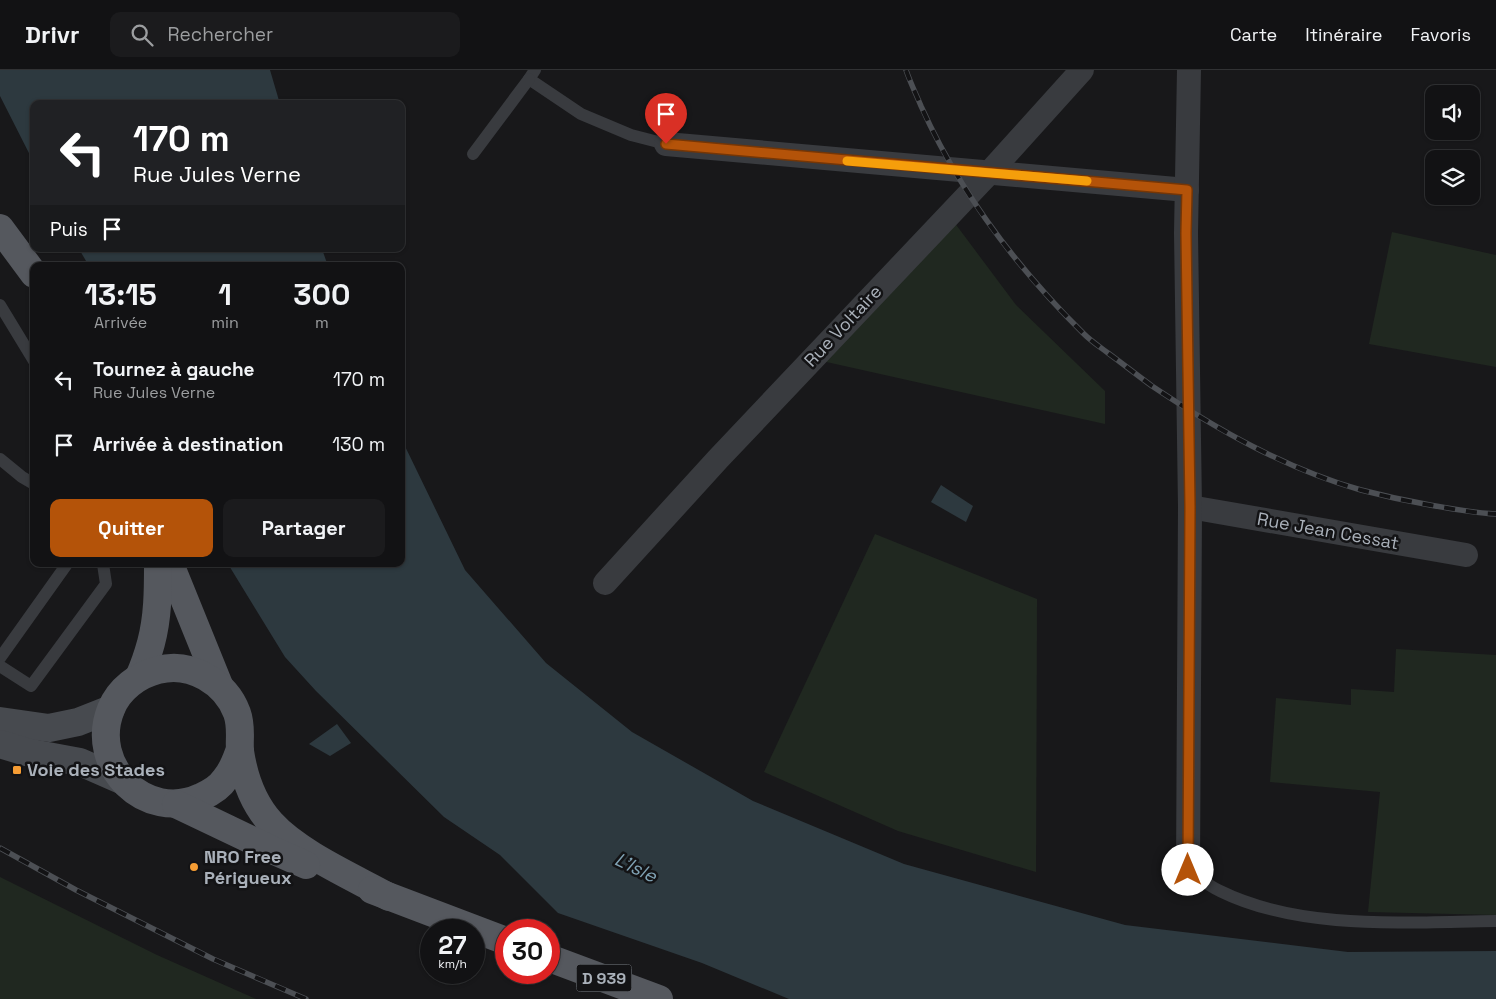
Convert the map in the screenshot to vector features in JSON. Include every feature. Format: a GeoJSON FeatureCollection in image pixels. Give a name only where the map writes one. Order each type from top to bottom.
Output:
{"type":"FeatureCollection","features":[{"type":"Feature","properties":{"kind":"main road"},"geometry":{"type":"LineString","coordinates":[[0,228],[30,269]]}},
{"type":"Feature","properties":{"kind":"main road"},"geometry":{"type":"LineString","coordinates":[[140,677],[152,642],[158,590],[158,567]]}},
{"type":"Feature","properties":{"kind":"main road"},"geometry":{"type":"LineString","coordinates":[[171,567],[219,685],[230,699],[238,714],[241,731],[240,749],[244,771],[250,792],[258,806],[271,823],[287,837],[313,855],[389,897]]}},
{"type":"Feature","properties":{"kind":"main road"},"geometry":{"type":"LineString","coordinates":[[121,780],[111,764],[106,746],[106,727],[111,709],[118,696],[128,685],[140,677],[160,669],[180,668],[201,674],[219,685]]}},
{"type":"Feature","properties":{"kind":"main road"},"geometry":{"type":"LineString","coordinates":[[0,721],[49,728],[78,722],[111,709]]}},
{"type":"Feature","properties":{"kind":"main road"},"geometry":{"type":"LineString","coordinates":[[0,744],[26,752],[80,762],[121,780],[137,793],[155,801],[176,804],[316,869],[495,938]]}},
{"type":"Feature","properties":{"kind":"main road"},"geometry":{"type":"LineString","coordinates":[[176,804],[194,800],[210,793],[224,781],[234,766],[240,749]]}},
{"type":"Feature","properties":{"kind":"main road","name":"D 939"},"geometry":{"type":"LineString","coordinates":[[560,962],[659,999]]}},
{"type":"Feature","properties":{"kind":"street","name":"Rue Voltaire"},"geometry":{"type":"LineString","coordinates":[[605,583],[718,459],[989,173],[1082,70]]}},
{"type":"Feature","properties":{"kind":"street"},"geometry":{"type":"LineString","coordinates":[[1188,870],[1190,507],[1186,233],[1189,70]]}},
{"type":"Feature","properties":{"kind":"street"},"geometry":{"type":"LineString","coordinates":[[666,144],[1187,190]]}},
{"type":"Feature","properties":{"kind":"street","name":"Rue Jean Cessat"},"geometry":{"type":"LineString","coordinates":[[1190,507],[1466,555]]}},
{"type":"Feature","properties":{"kind":"lane"},"geometry":{"type":"LineString","coordinates":[[473,154],[532,74],[581,114],[631,135],[666,144]]}},
{"type":"Feature","properties":{"kind":"lane"},"geometry":{"type":"LineString","coordinates":[[0,304],[30,354]]}},
{"type":"Feature","properties":{"kind":"lane"},"geometry":{"type":"LineString","coordinates":[[0,459],[22,478],[30,482]]}},
{"type":"Feature","properties":{"kind":"lane"},"geometry":{"type":"LineString","coordinates":[[0,658],[65,567]]}},
{"type":"Feature","properties":{"kind":"lane"},"geometry":{"type":"LineString","coordinates":[[0,666],[31,686],[106,584],[103,567]]}},
{"type":"Feature","properties":{"kind":"lane"},"geometry":{"type":"LineString","coordinates":[[1188,870],[1219,891],[1256,906],[1311,917],[1363,922],[1496,921]]}},
{"type":"Feature","properties":{"kind":"shaded area"},"geometry":{"type":"Polygon","coordinates":[[[954,222],[1016,305],[1105,391],[1105,424],[822,361],[954,222]]]}},
{"type":"Feature","properties":{"kind":"shaded area"},"geometry":{"type":"Polygon","coordinates":[[[1392,232],[1496,255],[1496,367],[1369,344],[1392,232]]]}},
{"type":"Feature","properties":{"kind":"shaded area"},"geometry":{"type":"Polygon","coordinates":[[[875,534],[1037,599],[1036,872],[898,831],[764,772],[875,534]]]}},
{"type":"Feature","properties":{"kind":"shaded area"},"geometry":{"type":"Polygon","coordinates":[[[1396,649],[1496,655],[1496,915],[1368,912],[1380,792],[1270,782],[1276,698],[1351,705],[1351,689],[1394,692],[1396,649]]]}},
{"type":"Feature","properties":{"kind":"shaded area"},"geometry":{"type":"Polygon","coordinates":[[[0,877],[157,955],[256,999],[0,999],[0,877]]]}},
{"type":"Feature","properties":{"kind":"water"},"geometry":{"type":"Polygon","coordinates":[[[0,70],[270,70],[279,100],[30,100],[30,155],[0,96],[0,70]]]}},
{"type":"Feature","properties":{"kind":"water"},"geometry":{"type":"Polygon","coordinates":[[[81,252],[323,252],[327,262],[87,262],[81,252]]]}},
{"type":"Feature","properties":{"kind":"water","name":"L'Isle"},"geometry":{"type":"Polygon","coordinates":[[[405,446],[465,570],[546,663],[632,732],[753,801],[904,864],[1125,925],[1348,952],[1496,951],[1496,999],[789,999],[702,963],[558,913],[500,855],[444,817],[316,691],[285,657],[230,567],[405,567],[405,446]]]}},
{"type":"Feature","properties":{"kind":"water"},"geometry":{"type":"Polygon","coordinates":[[[941,485],[973,506],[966,522],[931,502],[941,485]]]}},
{"type":"Feature","properties":{"kind":"water"},"geometry":{"type":"Polygon","coordinates":[[[337,724],[351,743],[330,756],[309,744],[337,724]]]}},
{"type":"Feature","properties":{"kind":"railway"},"geometry":{"type":"LineString","coordinates":[[906,70],[936,138],[953,169],[992,228],[1059,309],[1096,344],[1152,386],[1201,417],[1252,446],[1306,471],[1361,490],[1413,502],[1496,514]]}},
{"type":"Feature","properties":{"kind":"railway"},"geometry":{"type":"LineString","coordinates":[[0,848],[76,890],[213,959],[306,999]]}},
{"type":"Feature","properties":{"kind":"slow traffic"},"geometry":{"type":"LineString","coordinates":[[847,161],[1087,181]]}},
{"type":"Feature","properties":{"kind":"place","name":"Voie des Stades"},"geometry":{"type":"Point","coordinates":[17,770]}},
{"type":"Feature","properties":{"kind":"place","name":"NRO Free Périgueux"},"geometry":{"type":"Point","coordinates":[194,867]}},
{"type":"Feature","properties":{"kind":"route"},"geometry":{"type":"LineString","coordinates":[[666,144],[1187,190],[1190,507],[1188,870]]}}]}
